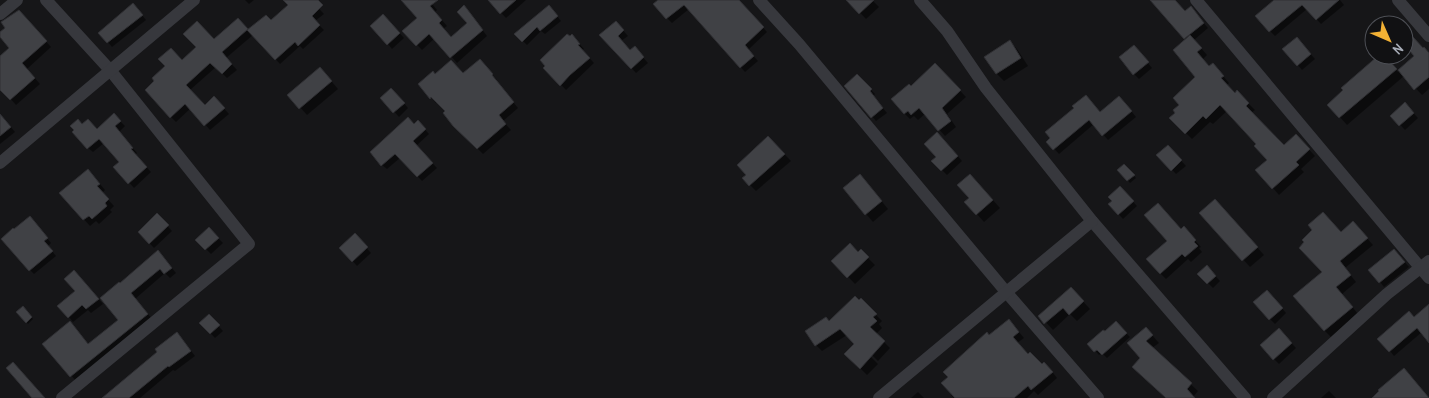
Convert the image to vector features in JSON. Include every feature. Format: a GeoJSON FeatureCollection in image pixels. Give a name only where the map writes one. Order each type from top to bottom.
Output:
{"type":"FeatureCollection","features":[{"type":"Feature","properties":{"kind":"street"},"geometry":{"type":"LineString","coordinates":[[0,14],[17,0]]}},
{"type":"Feature","properties":{"kind":"street"},"geometry":{"type":"LineString","coordinates":[[46,0],[110,70],[249,244],[62,398]]}},
{"type":"Feature","properties":{"kind":"street"},"geometry":{"type":"LineString","coordinates":[[0,163],[194,0]]}},
{"type":"Feature","properties":{"kind":"street"},"geometry":{"type":"LineString","coordinates":[[759,0],[800,44],[1007,293],[1098,398]]}},
{"type":"Feature","properties":{"kind":"street"},"geometry":{"type":"LineString","coordinates":[[920,0],[947,31],[986,88],[1092,222],[1245,398]]}},
{"type":"Feature","properties":{"kind":"street"},"geometry":{"type":"LineString","coordinates":[[1196,0],[1426,269],[1387,294],[1273,398]]}},
{"type":"Feature","properties":{"kind":"street"},"geometry":{"type":"LineString","coordinates":[[1398,0],[1429,36]]}},
{"type":"Feature","properties":{"kind":"street"},"geometry":{"type":"LineString","coordinates":[[879,398],[1092,222]]}},
{"type":"Feature","properties":{"kind":"building"},"geometry":{"type":"Polygon","coordinates":[[[283,0],[318,0],[323,5],[312,16],[320,25],[298,46],[295,42],[275,60],[247,30],[266,15],[271,20],[288,5],[283,0]]]}},
{"type":"Feature","properties":{"kind":"building"},"geometry":{"type":"Polygon","coordinates":[[[401,0],[438,0],[430,6],[442,20],[439,23],[451,37],[467,23],[457,12],[464,5],[483,30],[450,58],[429,34],[416,46],[402,31],[417,18],[401,0]]]}},
{"type":"Feature","properties":{"kind":"building"},"geometry":{"type":"Polygon","coordinates":[[[488,0],[516,0],[500,14],[488,0]]]}},
{"type":"Feature","properties":{"kind":"building"},"geometry":{"type":"Polygon","coordinates":[[[658,0],[739,0],[764,27],[745,45],[754,56],[740,68],[684,5],[666,19],[653,4],[658,0]]]}},
{"type":"Feature","properties":{"kind":"building"},"geometry":{"type":"Polygon","coordinates":[[[846,0],[874,0],[859,14],[846,0]]]}},
{"type":"Feature","properties":{"kind":"building"},"geometry":{"type":"Polygon","coordinates":[[[1150,0],[1175,0],[1185,11],[1191,6],[1204,23],[1184,39],[1150,0]]]}},
{"type":"Feature","properties":{"kind":"building"},"geometry":{"type":"Polygon","coordinates":[[[1274,0],[1339,0],[1316,20],[1302,5],[1269,32],[1255,16],[1274,0]]]}},
{"type":"Feature","properties":{"kind":"building"},"geometry":{"type":"Polygon","coordinates":[[[133,3],[143,15],[107,43],[98,33],[133,3]]]}},
{"type":"Feature","properties":{"kind":"building"},"geometry":{"type":"Polygon","coordinates":[[[549,5],[558,16],[540,31],[537,27],[522,42],[514,34],[549,5]]]}},
{"type":"Feature","properties":{"kind":"building"},"geometry":{"type":"Polygon","coordinates":[[[19,10],[47,41],[22,63],[35,78],[10,100],[0,90],[0,56],[9,48],[0,37],[0,32],[5,28],[1,22],[19,10]]]}},
{"type":"Feature","properties":{"kind":"building"},"geometry":{"type":"Polygon","coordinates":[[[383,14],[400,33],[387,45],[370,26],[383,14]]]}},
{"type":"Feature","properties":{"kind":"building"},"geometry":{"type":"Polygon","coordinates":[[[238,18],[248,29],[222,52],[232,64],[222,74],[210,63],[186,85],[205,105],[214,96],[225,108],[204,126],[185,104],[170,118],[145,90],[154,81],[152,78],[165,66],[158,59],[171,48],[182,60],[196,47],[183,34],[197,21],[214,39],[238,18]]]}},
{"type":"Feature","properties":{"kind":"building"},"geometry":{"type":"Polygon","coordinates":[[[616,21],[624,30],[618,36],[630,50],[635,46],[644,57],[631,69],[599,35],[616,21]]]}},
{"type":"Feature","properties":{"kind":"building"},"geometry":{"type":"Polygon","coordinates":[[[567,34],[570,36],[572,34],[580,44],[578,45],[590,58],[560,86],[543,68],[545,66],[540,60],[567,34]]]}},
{"type":"Feature","properties":{"kind":"building"},"geometry":{"type":"Polygon","coordinates":[[[1190,35],[1202,48],[1197,52],[1209,66],[1213,63],[1224,76],[1221,78],[1235,93],[1237,90],[1249,103],[1246,106],[1284,145],[1296,134],[1310,149],[1296,162],[1299,165],[1272,189],[1255,170],[1267,160],[1254,146],[1256,144],[1220,105],[1206,119],[1203,116],[1185,134],[1169,118],[1175,113],[1173,110],[1179,105],[1173,98],[1195,77],[1173,50],[1190,35]]]}},
{"type":"Feature","properties":{"kind":"building"},"geometry":{"type":"Polygon","coordinates":[[[1297,37],[1311,54],[1297,66],[1282,49],[1297,37]]]}},
{"type":"Feature","properties":{"kind":"building"},"geometry":{"type":"Polygon","coordinates":[[[1414,38],[1429,53],[1429,77],[1414,90],[1398,70],[1404,65],[1414,65],[1414,38]]]}},
{"type":"Feature","properties":{"kind":"building"},"geometry":{"type":"Polygon","coordinates":[[[1010,40],[1021,58],[996,74],[984,57],[1010,40]]]}},
{"type":"Feature","properties":{"kind":"building"},"geometry":{"type":"Polygon","coordinates":[[[1134,45],[1149,62],[1133,75],[1119,57],[1134,45]]]}},
{"type":"Feature","properties":{"kind":"building"},"geometry":{"type":"Polygon","coordinates":[[[480,59],[514,102],[499,115],[506,124],[477,149],[453,126],[443,113],[445,111],[431,97],[430,99],[418,84],[433,71],[435,74],[451,60],[463,73],[480,59]]]}},
{"type":"Feature","properties":{"kind":"building"},"geometry":{"type":"Polygon","coordinates":[[[935,63],[961,90],[942,108],[951,121],[938,131],[919,108],[911,115],[908,111],[904,114],[891,99],[909,84],[911,86],[935,63]]]}},
{"type":"Feature","properties":{"kind":"building"},"geometry":{"type":"Polygon","coordinates":[[[1367,65],[1393,65],[1397,69],[1339,118],[1327,105],[1343,90],[1341,88],[1367,65]]]}},
{"type":"Feature","properties":{"kind":"building"},"geometry":{"type":"Polygon","coordinates":[[[320,67],[332,81],[299,109],[287,95],[320,67]]]}},
{"type":"Feature","properties":{"kind":"building"},"geometry":{"type":"Polygon","coordinates":[[[857,74],[872,89],[870,91],[883,108],[871,118],[844,86],[857,74]]]}},
{"type":"Feature","properties":{"kind":"building"},"geometry":{"type":"Polygon","coordinates":[[[391,88],[405,103],[393,113],[380,98],[391,88]]]}},
{"type":"Feature","properties":{"kind":"building"},"geometry":{"type":"Polygon","coordinates":[[[1086,95],[1100,112],[1119,96],[1132,111],[1102,136],[1089,120],[1053,150],[1046,142],[1050,138],[1045,132],[1074,108],[1072,106],[1086,95]]]}},
{"type":"Feature","properties":{"kind":"building"},"geometry":{"type":"Polygon","coordinates":[[[1405,102],[1414,113],[1399,126],[1390,116],[1405,102]]]}},
{"type":"Feature","properties":{"kind":"building"},"geometry":{"type":"Polygon","coordinates":[[[114,113],[121,121],[115,126],[133,148],[131,149],[147,167],[128,184],[113,167],[119,162],[99,139],[87,149],[72,132],[74,130],[70,126],[78,119],[82,124],[88,119],[97,129],[114,113]]]}},
{"type":"Feature","properties":{"kind":"building"},"geometry":{"type":"Polygon","coordinates":[[[0,114],[11,127],[0,136],[0,114]]]}},
{"type":"Feature","properties":{"kind":"building"},"geometry":{"type":"Polygon","coordinates":[[[408,117],[414,124],[418,120],[426,129],[413,141],[433,163],[417,177],[395,154],[381,166],[370,152],[408,117]]]}},
{"type":"Feature","properties":{"kind":"building"},"geometry":{"type":"Polygon","coordinates":[[[937,132],[958,156],[941,171],[931,161],[936,157],[924,144],[937,132]]]}},
{"type":"Feature","properties":{"kind":"building"},"geometry":{"type":"Polygon","coordinates":[[[768,136],[785,154],[749,186],[742,178],[746,175],[737,165],[768,136]]]}},
{"type":"Feature","properties":{"kind":"building"},"geometry":{"type":"Polygon","coordinates":[[[1168,145],[1182,160],[1171,171],[1156,155],[1168,145]]]}},
{"type":"Feature","properties":{"kind":"building"},"geometry":{"type":"Polygon","coordinates":[[[1124,164],[1135,175],[1127,181],[1117,170],[1124,164]]]}},
{"type":"Feature","properties":{"kind":"building"},"geometry":{"type":"Polygon","coordinates":[[[88,169],[100,184],[97,186],[109,199],[105,203],[107,206],[92,219],[89,216],[83,220],[59,193],[88,169]]]}},
{"type":"Feature","properties":{"kind":"building"},"geometry":{"type":"Polygon","coordinates":[[[860,174],[882,201],[865,215],[843,188],[860,174]]]}},
{"type":"Feature","properties":{"kind":"building"},"geometry":{"type":"Polygon","coordinates":[[[970,174],[993,200],[976,215],[964,202],[969,198],[957,185],[970,174]]]}},
{"type":"Feature","properties":{"kind":"building"},"geometry":{"type":"Polygon","coordinates":[[[1120,186],[1134,201],[1118,215],[1108,204],[1112,201],[1108,197],[1120,186]]]}},
{"type":"Feature","properties":{"kind":"building"},"geometry":{"type":"Polygon","coordinates":[[[1215,199],[1258,247],[1242,261],[1199,213],[1215,199]]]}},
{"type":"Feature","properties":{"kind":"building"},"geometry":{"type":"Polygon","coordinates":[[[1158,203],[1181,229],[1184,226],[1196,240],[1194,242],[1198,246],[1185,257],[1182,254],[1160,274],[1146,259],[1167,241],[1144,215],[1158,203]]]}},
{"type":"Feature","properties":{"kind":"building"},"geometry":{"type":"Polygon","coordinates":[[[1323,212],[1341,232],[1353,221],[1368,238],[1340,261],[1351,275],[1336,287],[1353,307],[1324,331],[1293,296],[1322,272],[1299,248],[1304,242],[1302,240],[1312,230],[1308,225],[1323,212]]]}},
{"type":"Feature","properties":{"kind":"building"},"geometry":{"type":"Polygon","coordinates":[[[157,213],[169,225],[149,244],[138,232],[157,213]]]}},
{"type":"Feature","properties":{"kind":"building"},"geometry":{"type":"Polygon","coordinates":[[[30,216],[48,238],[44,241],[53,251],[29,271],[1,239],[30,216]]]}},
{"type":"Feature","properties":{"kind":"building"},"geometry":{"type":"Polygon","coordinates":[[[209,227],[219,238],[205,250],[195,240],[209,227]]]}},
{"type":"Feature","properties":{"kind":"building"},"geometry":{"type":"Polygon","coordinates":[[[355,233],[368,247],[352,262],[339,248],[355,233]]]}},
{"type":"Feature","properties":{"kind":"building"},"geometry":{"type":"Polygon","coordinates":[[[850,243],[858,252],[861,249],[869,257],[847,278],[831,261],[850,243]]]}},
{"type":"Feature","properties":{"kind":"building"},"geometry":{"type":"Polygon","coordinates":[[[1394,249],[1405,262],[1379,283],[1368,270],[1394,249]]]}},
{"type":"Feature","properties":{"kind":"building"},"geometry":{"type":"Polygon","coordinates":[[[158,250],[172,268],[164,274],[160,269],[131,293],[148,314],[70,377],[42,344],[70,321],[88,344],[118,320],[100,298],[158,250]]]}},
{"type":"Feature","properties":{"kind":"building"},"geometry":{"type":"Polygon","coordinates":[[[1207,265],[1216,276],[1207,284],[1197,274],[1207,265]]]}},
{"type":"Feature","properties":{"kind":"building"},"geometry":{"type":"Polygon","coordinates":[[[74,270],[99,299],[86,309],[82,305],[68,318],[57,306],[75,291],[64,279],[74,270]]]}},
{"type":"Feature","properties":{"kind":"building"},"geometry":{"type":"Polygon","coordinates":[[[1071,287],[1084,301],[1069,315],[1063,308],[1044,324],[1038,316],[1071,287]]]}},
{"type":"Feature","properties":{"kind":"building"},"geometry":{"type":"Polygon","coordinates":[[[1267,290],[1283,308],[1269,320],[1253,302],[1267,290]]]}},
{"type":"Feature","properties":{"kind":"building"},"geometry":{"type":"Polygon","coordinates":[[[855,296],[859,300],[861,298],[877,314],[873,317],[877,321],[870,327],[885,341],[860,369],[844,354],[854,344],[840,329],[815,346],[805,331],[826,317],[829,321],[855,296]]]}},
{"type":"Feature","properties":{"kind":"building"},"geometry":{"type":"Polygon","coordinates":[[[1429,304],[1429,343],[1417,328],[1389,352],[1377,339],[1409,311],[1414,317],[1429,304]]]}},
{"type":"Feature","properties":{"kind":"building"},"geometry":{"type":"Polygon","coordinates":[[[23,306],[32,317],[26,323],[16,312],[23,306]]]}},
{"type":"Feature","properties":{"kind":"building"},"geometry":{"type":"Polygon","coordinates":[[[209,314],[220,325],[210,334],[199,323],[209,314]]]}},
{"type":"Feature","properties":{"kind":"building"},"geometry":{"type":"Polygon","coordinates":[[[1009,319],[1019,332],[1013,337],[1028,354],[1030,352],[1042,364],[1044,362],[1053,372],[1031,390],[1028,386],[1014,398],[955,398],[941,383],[948,377],[943,372],[987,332],[989,335],[1009,319]]]}},
{"type":"Feature","properties":{"kind":"building"},"geometry":{"type":"Polygon","coordinates":[[[1116,321],[1127,333],[1102,355],[1097,350],[1094,352],[1087,344],[1116,321]]]}},
{"type":"Feature","properties":{"kind":"building"},"geometry":{"type":"Polygon","coordinates":[[[1146,327],[1153,335],[1146,341],[1192,383],[1187,389],[1195,398],[1166,398],[1132,367],[1140,358],[1127,343],[1146,327]]]}},
{"type":"Feature","properties":{"kind":"building"},"geometry":{"type":"Polygon","coordinates":[[[1279,328],[1292,343],[1273,360],[1260,345],[1279,328]]]}},
{"type":"Feature","properties":{"kind":"building"},"geometry":{"type":"Polygon","coordinates":[[[177,332],[191,351],[168,366],[129,398],[102,398],[157,352],[155,349],[177,332]]]}},
{"type":"Feature","properties":{"kind":"building"},"geometry":{"type":"Polygon","coordinates":[[[13,362],[45,398],[32,398],[6,368],[13,362]]]}},
{"type":"Feature","properties":{"kind":"building"},"geometry":{"type":"Polygon","coordinates":[[[1404,368],[1429,398],[1372,398],[1378,390],[1404,368]]]}}]}
